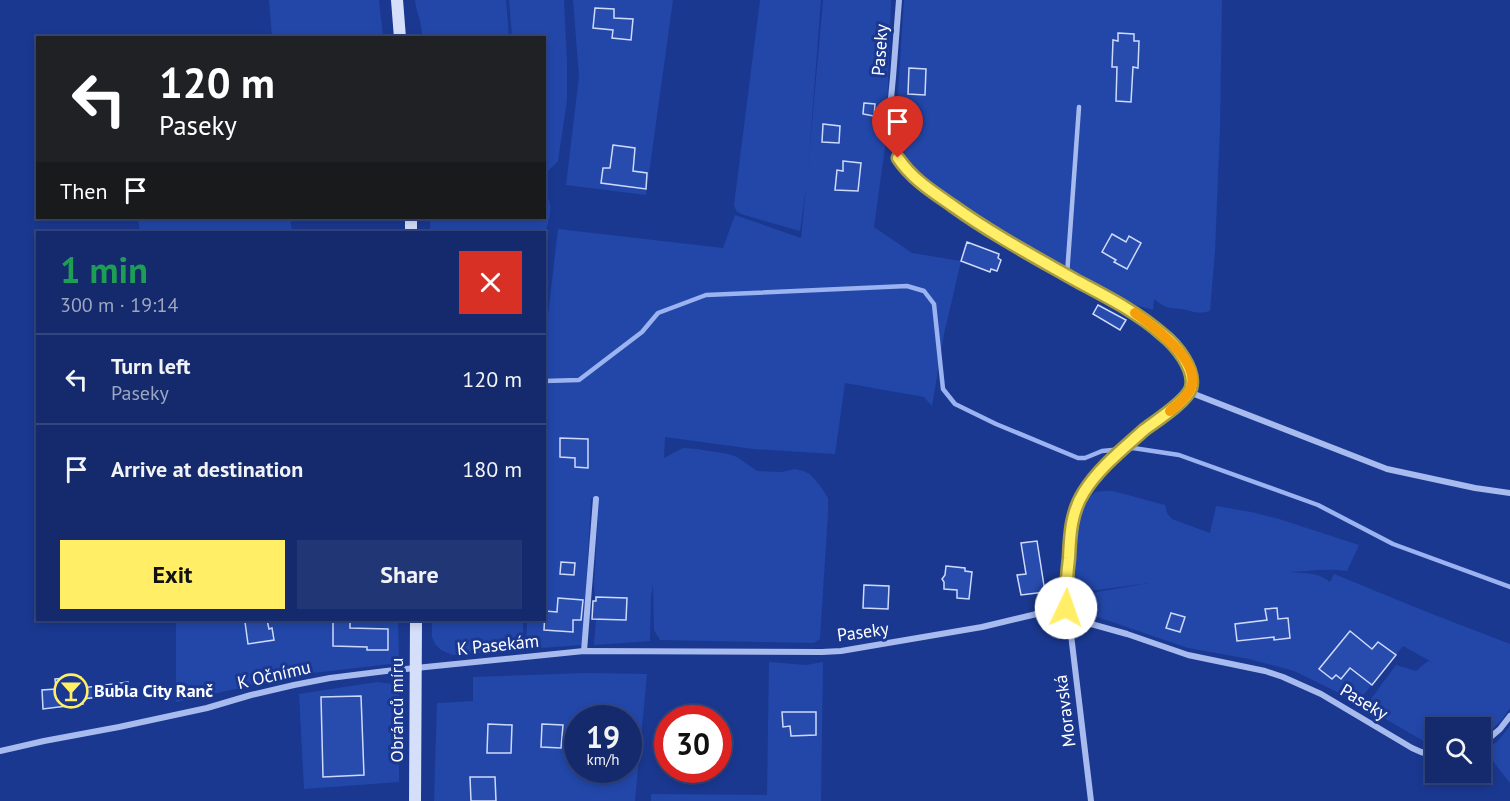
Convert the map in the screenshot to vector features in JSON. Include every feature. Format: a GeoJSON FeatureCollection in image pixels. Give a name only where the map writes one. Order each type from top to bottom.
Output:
{"type":"FeatureCollection","features":[{"type":"Feature","properties":{"kind":"main road"},"geometry":{"type":"LineString","coordinates":[[397,0],[400,36]]}},
{"type":"Feature","properties":{"kind":"main road","name":"Obránců míru"},"geometry":{"type":"LineString","coordinates":[[415,801],[416,621]]}},
{"type":"Feature","properties":{"kind":"street","name":"Paseky"},"geometry":{"type":"LineString","coordinates":[[899,0],[890,118],[894,148],[905,169],[975,222],[1135,313],[1167,338],[1182,355],[1188,368],[1192,381],[1189,392]]}},
{"type":"Feature","properties":{"kind":"street"},"geometry":{"type":"LineString","coordinates":[[1069,618],[1066,595],[1070,532],[1074,514],[1083,493],[1120,453],[1189,392],[1387,469],[1510,493]]}},
{"type":"Feature","properties":{"kind":"street"},"geometry":{"type":"LineString","coordinates":[[584,651],[596,499]]}},
{"type":"Feature","properties":{"kind":"street","name":"Paseky"},"geometry":{"type":"LineString","coordinates":[[658,652],[841,651],[982,627],[1045,612],[1108,628],[1188,655],[1284,677],[1321,694],[1412,748],[1425,753]]}},
{"type":"Feature","properties":{"kind":"street","name":"Moravská"},"geometry":{"type":"LineString","coordinates":[[1069,618],[1091,801]]}},
{"type":"Feature","properties":{"kind":"street","name":"K Pasekám"},"geometry":{"type":"LineString","coordinates":[[416,668],[584,651],[658,652]]}},
{"type":"Feature","properties":{"kind":"street","name":"K Očnímu"},"geometry":{"type":"LineString","coordinates":[[0,751],[207,708],[294,685],[330,678],[416,668]]}},
{"type":"Feature","properties":{"kind":"street"},"geometry":{"type":"LineString","coordinates":[[1491,737],[1510,716]]}},
{"type":"Feature","properties":{"kind":"lane"},"geometry":{"type":"LineString","coordinates":[[1067,275],[1079,107]]}},
{"type":"Feature","properties":{"kind":"shaded area"},"geometry":{"type":"Polygon","coordinates":[[[269,0],[379,0],[383,36],[272,36],[269,0]]]}},
{"type":"Feature","properties":{"kind":"shaded area"},"geometry":{"type":"Polygon","coordinates":[[[415,0],[506,0],[509,36],[422,36],[415,0]]]}},
{"type":"Feature","properties":{"kind":"shaded area"},"geometry":{"type":"Polygon","coordinates":[[[509,0],[564,0],[567,100],[558,161],[546,173],[546,36],[512,36],[509,0]]]}},
{"type":"Feature","properties":{"kind":"shaded area"},"geometry":{"type":"Polygon","coordinates":[[[573,0],[673,0],[646,195],[566,185],[579,77],[573,0]]]}},
{"type":"Feature","properties":{"kind":"shaded area"},"geometry":{"type":"Polygon","coordinates":[[[760,0],[821,0],[808,169],[823,0],[891,0],[886,140],[874,227],[912,253],[961,261],[944,334],[932,406],[924,397],[845,383],[835,454],[753,449],[665,437],[664,458],[683,448],[728,454],[737,457],[757,471],[782,472],[795,469],[803,471],[810,474],[821,487],[828,498],[828,512],[820,639],[814,643],[660,640],[654,630],[653,585],[650,641],[594,645],[596,619],[594,585],[599,499],[591,499],[583,645],[526,649],[527,621],[546,621],[546,333],[558,229],[723,248],[735,215],[801,238],[806,187],[800,231],[744,215],[737,212],[734,205],[760,0]]]}},
{"type":"Feature","properties":{"kind":"shaded area"},"geometry":{"type":"Polygon","coordinates":[[[904,0],[1222,0],[1220,128],[1210,311],[1198,313],[1170,308],[1154,299],[1153,310],[1136,305],[1063,267],[987,223],[934,188],[923,178],[909,161],[899,141],[896,125],[904,0]]]}},
{"type":"Feature","properties":{"kind":"shaded area"},"geometry":{"type":"Polygon","coordinates":[[[546,195],[550,203],[546,231],[430,231],[430,219],[546,219],[546,195]]]}},
{"type":"Feature","properties":{"kind":"shaded area"},"geometry":{"type":"Polygon","coordinates":[[[138,219],[290,219],[292,231],[140,231],[138,219]]]}},
{"type":"Feature","properties":{"kind":"shaded area"},"geometry":{"type":"Polygon","coordinates":[[[1113,491],[1165,505],[1172,519],[1210,533],[1216,506],[1279,519],[1359,545],[1347,571],[1289,572],[1315,575],[1330,582],[1334,574],[1510,644],[1510,708],[1491,730],[1491,717],[1425,717],[1425,741],[1365,707],[1396,665],[1416,671],[1428,661],[1432,662],[1403,646],[1357,703],[1294,671],[1249,659],[1188,648],[1071,608],[1075,596],[1149,583],[1083,592],[1074,588],[1074,547],[1079,516],[1084,505],[1095,492],[1113,491]]]}},
{"type":"Feature","properties":{"kind":"shaded area"},"geometry":{"type":"Polygon","coordinates":[[[176,621],[398,621],[399,663],[304,674],[176,702],[176,621]]]}},
{"type":"Feature","properties":{"kind":"shaded area"},"geometry":{"type":"Polygon","coordinates":[[[432,621],[523,621],[523,640],[510,651],[452,655],[441,650],[432,637],[432,621]]]}},
{"type":"Feature","properties":{"kind":"shaded area"},"geometry":{"type":"Polygon","coordinates":[[[769,662],[806,665],[823,662],[821,801],[651,801],[651,794],[767,795],[769,662]]]}},
{"type":"Feature","properties":{"kind":"shaded area"},"geometry":{"type":"Polygon","coordinates":[[[586,673],[647,674],[642,727],[642,705],[564,705],[564,783],[637,783],[635,801],[434,801],[437,703],[473,701],[473,677],[586,673]]]}},
{"type":"Feature","properties":{"kind":"shaded area"},"geometry":{"type":"Polygon","coordinates":[[[377,682],[399,685],[399,782],[304,789],[299,694],[377,682]]]}},
{"type":"Feature","properties":{"kind":"shaded area"},"geometry":{"type":"Polygon","coordinates":[[[1510,726],[1510,783],[1491,759],[1491,746],[1510,726]]]}},
{"type":"Feature","properties":{"kind":"building"},"geometry":{"type":"Polygon","coordinates":[[[595,8],[614,9],[614,18],[633,19],[631,40],[612,38],[613,30],[593,28],[595,8]]]}},
{"type":"Feature","properties":{"kind":"building"},"geometry":{"type":"Polygon","coordinates":[[[1118,33],[1134,34],[1134,41],[1139,41],[1138,68],[1133,67],[1131,102],[1116,101],[1117,67],[1112,67],[1113,40],[1118,41],[1118,33]]]}},
{"type":"Feature","properties":{"kind":"building"},"geometry":{"type":"Polygon","coordinates":[[[909,68],[926,69],[925,95],[908,94],[909,68]]]}},
{"type":"Feature","properties":{"kind":"building"},"geometry":{"type":"Polygon","coordinates":[[[864,103],[875,104],[874,116],[863,114],[864,103]]]}},
{"type":"Feature","properties":{"kind":"building"},"geometry":{"type":"Polygon","coordinates":[[[823,124],[840,126],[839,143],[822,142],[823,124]]]}},
{"type":"Feature","properties":{"kind":"building"},"geometry":{"type":"Polygon","coordinates":[[[613,145],[635,148],[633,171],[647,173],[646,189],[601,183],[603,168],[610,168],[613,145]]]}},
{"type":"Feature","properties":{"kind":"building"},"geometry":{"type":"Polygon","coordinates":[[[843,161],[861,163],[858,191],[835,190],[837,170],[843,171],[843,161]]]}},
{"type":"Feature","properties":{"kind":"building"},"geometry":{"type":"Polygon","coordinates":[[[1112,234],[1126,242],[1129,236],[1141,243],[1127,269],[1102,252],[1112,234]]]}},
{"type":"Feature","properties":{"kind":"building"},"geometry":{"type":"Polygon","coordinates":[[[967,242],[999,254],[998,258],[1001,260],[997,271],[991,269],[990,272],[961,261],[967,242]]]}},
{"type":"Feature","properties":{"kind":"building"},"geometry":{"type":"Polygon","coordinates":[[[1098,305],[1126,320],[1120,330],[1093,314],[1098,305]]]}},
{"type":"Feature","properties":{"kind":"building"},"geometry":{"type":"Polygon","coordinates":[[[560,438],[588,439],[588,468],[575,467],[575,458],[560,457],[560,438]]]}},
{"type":"Feature","properties":{"kind":"building"},"geometry":{"type":"Polygon","coordinates":[[[1037,541],[1045,592],[1021,595],[1017,575],[1026,574],[1021,543],[1037,541]]]}},
{"type":"Feature","properties":{"kind":"building"},"geometry":{"type":"Polygon","coordinates":[[[561,562],[575,563],[574,575],[560,574],[561,562]]]}},
{"type":"Feature","properties":{"kind":"building"},"geometry":{"type":"Polygon","coordinates":[[[946,566],[965,568],[965,571],[972,572],[969,599],[957,598],[957,590],[944,589],[942,579],[946,566]]]}},
{"type":"Feature","properties":{"kind":"building"},"geometry":{"type":"Polygon","coordinates":[[[864,585],[889,586],[888,609],[863,608],[864,585]]]}},
{"type":"Feature","properties":{"kind":"building"},"geometry":{"type":"Polygon","coordinates":[[[596,597],[627,598],[626,620],[592,619],[593,601],[596,601],[596,597]]]}},
{"type":"Feature","properties":{"kind":"building"},"geometry":{"type":"Polygon","coordinates":[[[558,598],[583,600],[581,620],[573,620],[573,632],[544,630],[546,611],[557,612],[558,598]]]}},
{"type":"Feature","properties":{"kind":"building"},"geometry":{"type":"Polygon","coordinates":[[[1277,608],[1278,619],[1288,618],[1290,638],[1274,640],[1274,637],[1237,641],[1235,624],[1267,620],[1265,609],[1277,608]]]}},
{"type":"Feature","properties":{"kind":"building"},"geometry":{"type":"Polygon","coordinates":[[[1171,613],[1185,617],[1180,632],[1166,628],[1171,613]]]}},
{"type":"Feature","properties":{"kind":"building"},"geometry":{"type":"Polygon","coordinates":[[[267,621],[269,629],[272,628],[274,640],[248,644],[245,622],[267,621]]]}},
{"type":"Feature","properties":{"kind":"building"},"geometry":{"type":"Polygon","coordinates":[[[333,622],[350,622],[350,628],[388,629],[388,650],[333,646],[333,622]]]}},
{"type":"Feature","properties":{"kind":"building"},"geometry":{"type":"Polygon","coordinates":[[[1350,631],[1372,649],[1378,642],[1396,655],[1372,685],[1350,668],[1341,679],[1336,675],[1332,679],[1319,669],[1350,631]]]}},
{"type":"Feature","properties":{"kind":"building"},"geometry":{"type":"Polygon","coordinates":[[[81,677],[82,688],[128,682],[130,693],[83,699],[83,704],[43,709],[42,690],[56,689],[55,679],[81,677]]]}},
{"type":"Feature","properties":{"kind":"building"},"geometry":{"type":"Polygon","coordinates":[[[361,696],[364,775],[323,777],[321,697],[361,696]]]}},
{"type":"Feature","properties":{"kind":"building"},"geometry":{"type":"Polygon","coordinates":[[[782,712],[816,712],[816,735],[791,736],[790,726],[783,727],[782,712]]]}},
{"type":"Feature","properties":{"kind":"building"},"geometry":{"type":"Polygon","coordinates":[[[488,724],[512,725],[511,753],[487,753],[488,724]]]}},
{"type":"Feature","properties":{"kind":"building"},"geometry":{"type":"Polygon","coordinates":[[[542,724],[563,725],[561,748],[541,747],[542,724]]]}},
{"type":"Feature","properties":{"kind":"building"},"geometry":{"type":"Polygon","coordinates":[[[470,777],[495,777],[496,801],[471,801],[470,777]]]}},
{"type":"Feature","properties":{"kind":"waterway"},"geometry":{"type":"LineString","coordinates":[[546,381],[579,380],[642,332],[658,313],[706,295],[907,286],[924,291],[934,304],[943,389],[955,404],[996,424],[1078,458],[1085,458],[1102,451],[1133,448],[1179,455],[1318,505],[1393,544],[1510,587]]}},
{"type":"Feature","properties":{"kind":"slow traffic"},"geometry":{"type":"LineString","coordinates":[[1135,313],[1175,346],[1188,368],[1192,381],[1189,392],[1170,411]]}},
{"type":"Feature","properties":{"kind":"place","name":"Bubla City Ranč"},"geometry":{"type":"Point","coordinates":[71,691]}},
{"type":"Feature","properties":{"kind":"route"},"geometry":{"type":"LineString","coordinates":[[898,158],[905,169],[918,180],[975,222],[1135,313],[1152,325],[1175,346],[1188,368],[1192,381],[1189,392],[1099,472],[1083,493],[1074,514],[1070,532],[1066,608]]}}]}
